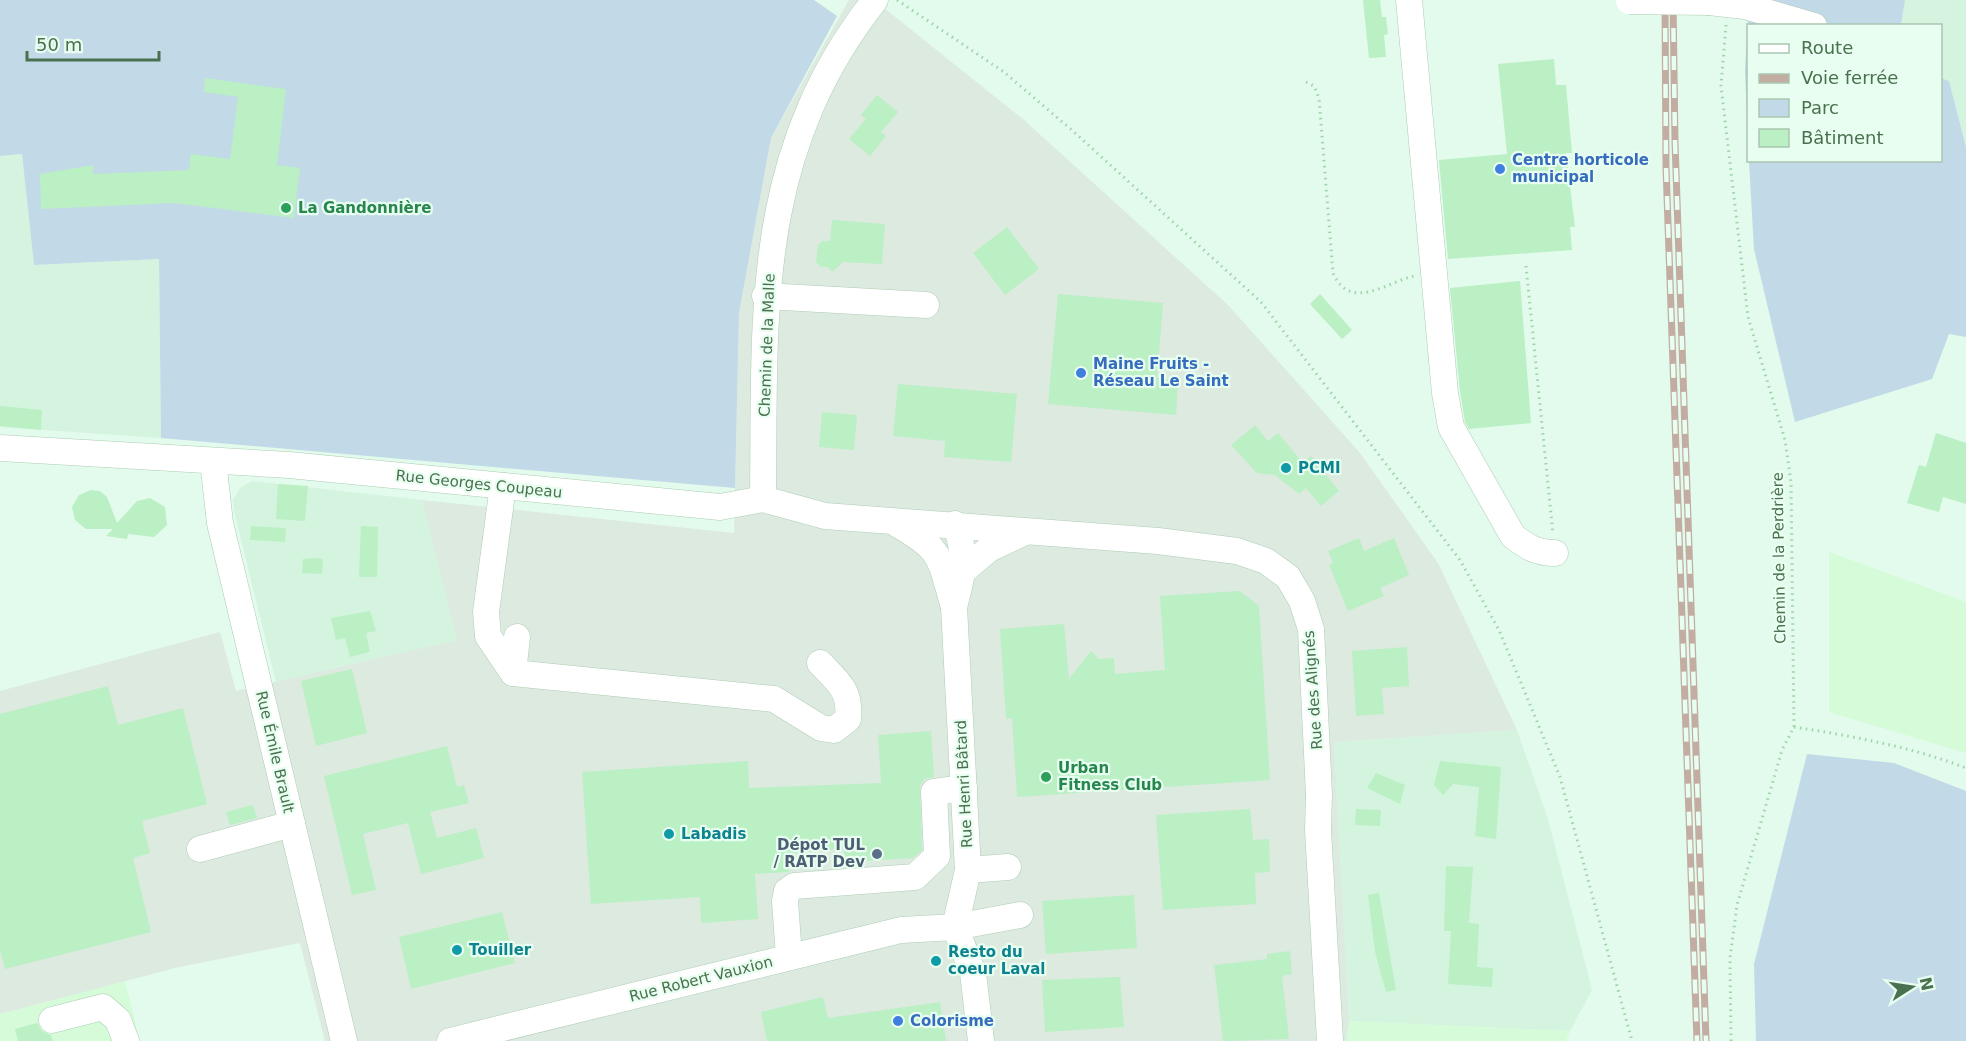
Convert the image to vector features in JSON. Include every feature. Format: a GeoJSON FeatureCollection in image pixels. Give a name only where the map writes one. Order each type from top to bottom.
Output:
{"type":"FeatureCollection","features":[{"type":"Feature","properties":{"kind":"street"},"geometry":{"type":"LineString","coordinates":[[1409,0],[1445,393],[1451,428],[1513,536],[1528,548],[1543,553],[1555,553]]}},
{"type":"Feature","properties":{"kind":"street"},"geometry":{"type":"LineString","coordinates":[[1622,0],[1718,3],[1806,24]]}},
{"type":"Feature","properties":{"kind":"street","name":"Chemin de la Malle"},"geometry":{"type":"LineString","coordinates":[[763,499],[765,296],[784,176],[803,121],[823,81],[873,2]]}},
{"type":"Feature","properties":{"kind":"street"},"geometry":{"type":"LineString","coordinates":[[765,296],[926,305]]}},
{"type":"Feature","properties":{"kind":"street","name":"Rue Georges Coupeau"},"geometry":{"type":"LineString","coordinates":[[0,448],[289,465],[720,507],[763,499],[825,516],[955,524]]}},
{"type":"Feature","properties":{"kind":"street","name":"Rue Émile Brault"},"geometry":{"type":"LineString","coordinates":[[213,461],[220,523],[344,1041]]}},
{"type":"Feature","properties":{"kind":"street"},"geometry":{"type":"LineString","coordinates":[[503,486],[486,612],[488,636],[513,673]]}},
{"type":"Feature","properties":{"kind":"street"},"geometry":{"type":"LineString","coordinates":[[894,522],[927,542],[945,548],[964,560]]}},
{"type":"Feature","properties":{"kind":"street"},"geometry":{"type":"LineString","coordinates":[[955,524],[964,560]]}},
{"type":"Feature","properties":{"kind":"street","name":"Rue des Alignés"},"geometry":{"type":"LineString","coordinates":[[955,524],[1158,541],[1237,552],[1266,561],[1288,577],[1302,601],[1311,629],[1319,795],[1318,830],[1330,1041]]}},
{"type":"Feature","properties":{"kind":"street"},"geometry":{"type":"LineString","coordinates":[[964,560],[1026,531]]}},
{"type":"Feature","properties":{"kind":"street"},"geometry":{"type":"LineString","coordinates":[[927,542],[942,565],[954,607]]}},
{"type":"Feature","properties":{"kind":"street","name":"Rue Henri Bâtard"},"geometry":{"type":"LineString","coordinates":[[955,927],[968,870],[954,607],[964,560]]}},
{"type":"Feature","properties":{"kind":"street"},"geometry":{"type":"LineString","coordinates":[[513,673],[517,637]]}},
{"type":"Feature","properties":{"kind":"street"},"geometry":{"type":"LineString","coordinates":[[513,673],[774,699],[821,728],[834,730],[848,719],[849,700],[843,688],[820,663]]}},
{"type":"Feature","properties":{"kind":"street"},"geometry":{"type":"LineString","coordinates":[[789,957],[785,901],[787,891],[794,886],[915,877],[937,856],[934,792],[964,788]]}},
{"type":"Feature","properties":{"kind":"street"},"geometry":{"type":"LineString","coordinates":[[200,849],[292,824]]}},
{"type":"Feature","properties":{"kind":"street"},"geometry":{"type":"LineString","coordinates":[[968,870],[1008,867]]}},
{"type":"Feature","properties":{"kind":"street","name":"Rue Robert Vauxion"},"geometry":{"type":"LineString","coordinates":[[450,1041],[901,930],[955,927],[1020,915]]}},
{"type":"Feature","properties":{"kind":"street"},"geometry":{"type":"LineString","coordinates":[[955,927],[973,973],[981,1041]]}},
{"type":"Feature","properties":{"kind":"street"},"geometry":{"type":"LineString","coordinates":[[52,1020],[103,1007],[118,1020],[126,1041]]}},
{"type":"Feature","properties":{"kind":"path"},"geometry":{"type":"LineString","coordinates":[[897,0],[1004,72],[1074,132],[1261,302],[1460,560],[1499,630],[1560,777],[1632,1041]]}},
{"type":"Feature","properties":{"kind":"path","name":"Chemin de la Perdrière"},"geometry":{"type":"LineString","coordinates":[[1718,3],[1720,86],[1748,317],[1785,440],[1791,482],[1794,727]]}},
{"type":"Feature","properties":{"kind":"path"},"geometry":{"type":"LineString","coordinates":[[1306,82],[1314,86],[1318,98],[1333,273],[1337,283],[1350,290],[1369,293],[1385,289],[1411,276],[1434,274]]}},
{"type":"Feature","properties":{"kind":"path"},"geometry":{"type":"LineString","coordinates":[[1526,266],[1555,553]]}},
{"type":"Feature","properties":{"kind":"path"},"geometry":{"type":"LineString","coordinates":[[1731,1041],[1730,958],[1737,905],[1782,750],[1794,727],[1880,744],[1966,768]]}},
{"type":"Feature","properties":{"kind":"shaded area"},"geometry":{"type":"Polygon","coordinates":[[[849,0],[874,0],[1024,120],[1228,305],[1360,453],[1438,563],[1517,730],[1334,742],[1349,1021],[1346,1041],[325,1041],[300,943],[179,967],[0,1014],[0,691],[220,632],[236,691],[457,640],[422,500],[734,533],[739,313],[771,138],[849,0]]]}},
{"type":"Feature","properties":{"kind":"shaded area"},"geometry":{"type":"Polygon","coordinates":[[[1905,0],[1966,0],[1966,147],[1949,81],[1942,78],[1942,24],[1901,24],[1905,0]]]}},
{"type":"Feature","properties":{"kind":"shaded area"},"geometry":{"type":"Polygon","coordinates":[[[22,154],[34,265],[159,259],[161,438],[0,427],[0,156],[22,154]]]}},
{"type":"Feature","properties":{"kind":"shaded area"},"geometry":{"type":"Polygon","coordinates":[[[252,481],[422,500],[458,640],[276,682],[234,511],[233,500],[240,488],[252,481]]]}},
{"type":"Feature","properties":{"kind":"shaded area"},"geometry":{"type":"Polygon","coordinates":[[[1829,552],[1966,602],[1966,753],[1829,712],[1829,552]]]}},
{"type":"Feature","properties":{"kind":"shaded area"},"geometry":{"type":"Polygon","coordinates":[[[1517,730],[1548,819],[1592,990],[1570,1031],[1349,1021],[1334,742],[1517,730]]]}},
{"type":"Feature","properties":{"kind":"shaded area"},"geometry":{"type":"Polygon","coordinates":[[[125,981],[140,1041],[0,1041],[0,1014],[125,981]]]}},
{"type":"Feature","properties":{"kind":"shaded area"},"geometry":{"type":"Polygon","coordinates":[[[1349,1021],[1570,1031],[1566,1041],[1346,1041],[1349,1021]]]}},
{"type":"Feature","properties":{"kind":"green space","name":"La Gandonnière"},"geometry":{"type":"Polygon","coordinates":[[[0,0],[814,0],[837,16],[771,138],[739,313],[735,488],[161,438],[159,259],[34,265],[22,154],[0,156],[0,0]]]}},
{"type":"Feature","properties":{"kind":"green space"},"geometry":{"type":"Polygon","coordinates":[[[1749,0],[1905,0],[1901,24],[1748,24],[1749,0]]]}},
{"type":"Feature","properties":{"kind":"green space"},"geometry":{"type":"Polygon","coordinates":[[[1747,36],[1747,117],[1745,71],[1747,36]]]}},
{"type":"Feature","properties":{"kind":"green space"},"geometry":{"type":"Polygon","coordinates":[[[1942,78],[1949,81],[1966,147],[1966,337],[1949,334],[1932,379],[1795,422],[1754,249],[1749,162],[1942,162],[1942,78]]]}},
{"type":"Feature","properties":{"kind":"green space"},"geometry":{"type":"Polygon","coordinates":[[[1807,754],[1894,763],[1966,791],[1966,1041],[1756,1041],[1754,964],[1807,754]]]}},
{"type":"Feature","properties":{"kind":"building"},"geometry":{"type":"Polygon","coordinates":[[[1363,0],[1380,0],[1382,17],[1386,17],[1388,34],[1384,35],[1386,57],[1369,58],[1363,0]]]}},
{"type":"Feature","properties":{"kind":"building"},"geometry":{"type":"Polygon","coordinates":[[[1554,59],[1556,85],[1566,85],[1572,153],[1566,153],[1575,227],[1570,227],[1572,250],[1448,259],[1439,160],[1507,154],[1498,64],[1554,59]]]}},
{"type":"Feature","properties":{"kind":"building"},"geometry":{"type":"Polygon","coordinates":[[[205,78],[286,89],[277,165],[300,168],[294,218],[174,203],[41,209],[40,174],[93,165],[93,174],[189,170],[191,154],[230,159],[238,97],[204,92],[205,78]]]}},
{"type":"Feature","properties":{"kind":"building"},"geometry":{"type":"Polygon","coordinates":[[[877,95],[898,112],[881,132],[886,136],[870,156],[849,139],[866,119],[861,115],[877,95]]]}},
{"type":"Feature","properties":{"kind":"building"},"geometry":{"type":"Polygon","coordinates":[[[832,220],[885,224],[882,264],[843,262],[832,272],[828,267],[821,267],[816,262],[818,245],[822,241],[830,241],[832,220]]]}},
{"type":"Feature","properties":{"kind":"building"},"geometry":{"type":"Polygon","coordinates":[[[1007,227],[1039,269],[1005,295],[973,253],[1007,227]]]}},
{"type":"Feature","properties":{"kind":"building"},"geometry":{"type":"Polygon","coordinates":[[[1520,281],[1531,423],[1469,429],[1465,422],[1460,391],[1450,288],[1520,281]]]}},
{"type":"Feature","properties":{"kind":"building"},"geometry":{"type":"Polygon","coordinates":[[[1058,294],[1163,303],[1157,378],[1178,380],[1176,415],[1048,404],[1058,294]]]}},
{"type":"Feature","properties":{"kind":"building"},"geometry":{"type":"Polygon","coordinates":[[[1320,294],[1352,330],[1342,339],[1310,304],[1320,294]]]}},
{"type":"Feature","properties":{"kind":"building"},"geometry":{"type":"Polygon","coordinates":[[[898,384],[1017,394],[1011,462],[944,457],[945,441],[893,436],[898,384]]]}},
{"type":"Feature","properties":{"kind":"building"},"geometry":{"type":"Polygon","coordinates":[[[0,406],[42,410],[41,430],[0,426],[0,406]]]}},
{"type":"Feature","properties":{"kind":"building"},"geometry":{"type":"Polygon","coordinates":[[[822,412],[857,415],[854,450],[819,447],[822,412]]]}},
{"type":"Feature","properties":{"kind":"building","name":"PCMI"},"geometry":{"type":"Polygon","coordinates":[[[1255,425],[1268,441],[1278,433],[1303,463],[1311,456],[1339,491],[1321,506],[1306,488],[1299,494],[1275,475],[1257,473],[1231,445],[1255,425]]]}},
{"type":"Feature","properties":{"kind":"building"},"geometry":{"type":"Polygon","coordinates":[[[1936,433],[1966,443],[1966,504],[1943,497],[1939,512],[1907,503],[1919,465],[1926,467],[1936,433]]]}},
{"type":"Feature","properties":{"kind":"building"},"geometry":{"type":"Polygon","coordinates":[[[278,484],[308,486],[305,521],[276,519],[278,484]]]}},
{"type":"Feature","properties":{"kind":"building"},"geometry":{"type":"Polygon","coordinates":[[[91,490],[100,491],[107,497],[117,523],[137,501],[150,498],[165,507],[167,525],[154,537],[128,534],[127,539],[106,536],[113,529],[86,529],[75,520],[72,507],[79,495],[91,490]]]}},
{"type":"Feature","properties":{"kind":"building"},"geometry":{"type":"Polygon","coordinates":[[[251,526],[286,528],[285,542],[250,540],[251,526]]]}},
{"type":"Feature","properties":{"kind":"building"},"geometry":{"type":"Polygon","coordinates":[[[361,526],[378,527],[377,577],[359,577],[361,526]]]}},
{"type":"Feature","properties":{"kind":"building"},"geometry":{"type":"Polygon","coordinates":[[[1359,538],[1364,551],[1394,538],[1409,575],[1380,588],[1384,596],[1348,611],[1329,565],[1333,563],[1328,551],[1359,538]]]}},
{"type":"Feature","properties":{"kind":"building"},"geometry":{"type":"Polygon","coordinates":[[[303,559],[323,559],[322,574],[302,573],[303,559]]]}},
{"type":"Feature","properties":{"kind":"building"},"geometry":{"type":"Polygon","coordinates":[[[1240,591],[1259,606],[1270,780],[1017,797],[1012,718],[1006,719],[1000,629],[1064,624],[1069,679],[1091,651],[1099,659],[1114,658],[1115,674],[1165,670],[1160,596],[1240,591]]]}},
{"type":"Feature","properties":{"kind":"building"},"geometry":{"type":"Polygon","coordinates":[[[370,611],[376,631],[366,633],[370,652],[350,657],[345,638],[336,640],[331,618],[370,611]]]}},
{"type":"Feature","properties":{"kind":"building"},"geometry":{"type":"Polygon","coordinates":[[[1407,647],[1409,686],[1382,688],[1384,714],[1356,716],[1352,651],[1407,647]]]}},
{"type":"Feature","properties":{"kind":"building"},"geometry":{"type":"Polygon","coordinates":[[[352,669],[367,733],[316,746],[301,681],[352,669]]]}},
{"type":"Feature","properties":{"kind":"building"},"geometry":{"type":"Polygon","coordinates":[[[108,686],[118,725],[183,708],[207,804],[142,821],[150,853],[133,858],[151,932],[5,969],[0,950],[0,714],[108,686]]]}},
{"type":"Feature","properties":{"kind":"building","name":"Labadis"},"geometry":{"type":"Polygon","coordinates":[[[931,731],[934,777],[924,779],[920,786],[922,850],[913,858],[845,862],[844,848],[789,854],[789,872],[755,874],[758,919],[701,923],[700,897],[591,904],[582,772],[748,761],[749,788],[881,783],[878,735],[931,731]]]}},
{"type":"Feature","properties":{"kind":"building"},"geometry":{"type":"Polygon","coordinates":[[[447,746],[457,787],[464,785],[469,803],[430,812],[437,838],[476,828],[484,858],[421,874],[408,823],[363,834],[376,890],[352,895],[324,776],[447,746]]]}},
{"type":"Feature","properties":{"kind":"building"},"geometry":{"type":"Polygon","coordinates":[[[1440,761],[1501,767],[1496,839],[1475,836],[1479,787],[1453,784],[1443,795],[1434,785],[1440,761]]]}},
{"type":"Feature","properties":{"kind":"building"},"geometry":{"type":"Polygon","coordinates":[[[1376,773],[1405,785],[1400,804],[1367,788],[1376,773]]]}},
{"type":"Feature","properties":{"kind":"building"},"geometry":{"type":"Polygon","coordinates":[[[253,805],[257,818],[230,825],[226,812],[253,805]]]}},
{"type":"Feature","properties":{"kind":"building"},"geometry":{"type":"Polygon","coordinates":[[[1250,809],[1253,840],[1269,839],[1270,872],[1255,873],[1256,904],[1163,910],[1156,815],[1250,809]]]}},
{"type":"Feature","properties":{"kind":"building"},"geometry":{"type":"Polygon","coordinates":[[[1356,809],[1381,810],[1380,826],[1355,825],[1356,809]]]}},
{"type":"Feature","properties":{"kind":"building"},"geometry":{"type":"Polygon","coordinates":[[[1446,866],[1473,867],[1469,923],[1479,924],[1477,967],[1493,968],[1492,987],[1448,984],[1451,931],[1444,931],[1446,866]]]}},
{"type":"Feature","properties":{"kind":"building"},"geometry":{"type":"Polygon","coordinates":[[[1379,893],[1396,990],[1386,992],[1375,952],[1368,895],[1379,893]]]}},
{"type":"Feature","properties":{"kind":"building"},"geometry":{"type":"Polygon","coordinates":[[[1134,895],[1137,948],[1046,954],[1042,901],[1134,895]]]}},
{"type":"Feature","properties":{"kind":"building","name":"Touiller"},"geometry":{"type":"Polygon","coordinates":[[[502,912],[515,963],[411,989],[399,937],[502,912]]]}},
{"type":"Feature","properties":{"kind":"building"},"geometry":{"type":"Polygon","coordinates":[[[1290,951],[1292,974],[1282,976],[1289,1039],[1223,1041],[1214,965],[1267,959],[1267,954],[1290,951]]]}},
{"type":"Feature","properties":{"kind":"building"},"geometry":{"type":"Polygon","coordinates":[[[1120,977],[1124,1027],[1045,1032],[1042,980],[1120,977]]]}},
{"type":"Feature","properties":{"kind":"building"},"geometry":{"type":"Polygon","coordinates":[[[823,997],[828,1018],[940,1002],[946,1041],[767,1041],[761,1012],[823,997]]]}},
{"type":"Feature","properties":{"kind":"building"},"geometry":{"type":"Polygon","coordinates":[[[37,1023],[42,1031],[51,1035],[53,1041],[18,1041],[15,1029],[37,1023]]]}},
{"type":"Feature","properties":{"kind":"railway"},"geometry":{"type":"LineString","coordinates":[[1665,0],[1666,167],[1697,1041]]}},
{"type":"Feature","properties":{"kind":"railway"},"geometry":{"type":"LineString","coordinates":[[1673,0],[1675,142],[1706,1041]]}},
{"type":"Feature","properties":{"kind":"place","name":"Centre horticole municipal"},"geometry":{"type":"Point","coordinates":[1500,169]}},
{"type":"Feature","properties":{"kind":"place","name":"La Gandonnière"},"geometry":{"type":"Point","coordinates":[286,208]}},
{"type":"Feature","properties":{"kind":"place","name":"Maine Fruits - Réseau Le Saint"},"geometry":{"type":"Point","coordinates":[1081,373]}},
{"type":"Feature","properties":{"kind":"place","name":"PCMI"},"geometry":{"type":"Point","coordinates":[1286,468]}},
{"type":"Feature","properties":{"kind":"place","name":"Urban Fitness Club"},"geometry":{"type":"Point","coordinates":[1046,777]}},
{"type":"Feature","properties":{"kind":"place","name":"Labadis"},"geometry":{"type":"Point","coordinates":[669,834]}},
{"type":"Feature","properties":{"kind":"place","name":"Dépot TUL / RATP Dev"},"geometry":{"type":"Point","coordinates":[877,854]}},
{"type":"Feature","properties":{"kind":"place","name":"Touiller"},"geometry":{"type":"Point","coordinates":[457,950]}},
{"type":"Feature","properties":{"kind":"place","name":"Resto du coeur Laval"},"geometry":{"type":"Point","coordinates":[936,961]}},
{"type":"Feature","properties":{"kind":"place","name":"Colorisme"},"geometry":{"type":"Point","coordinates":[898,1021]}}]}
